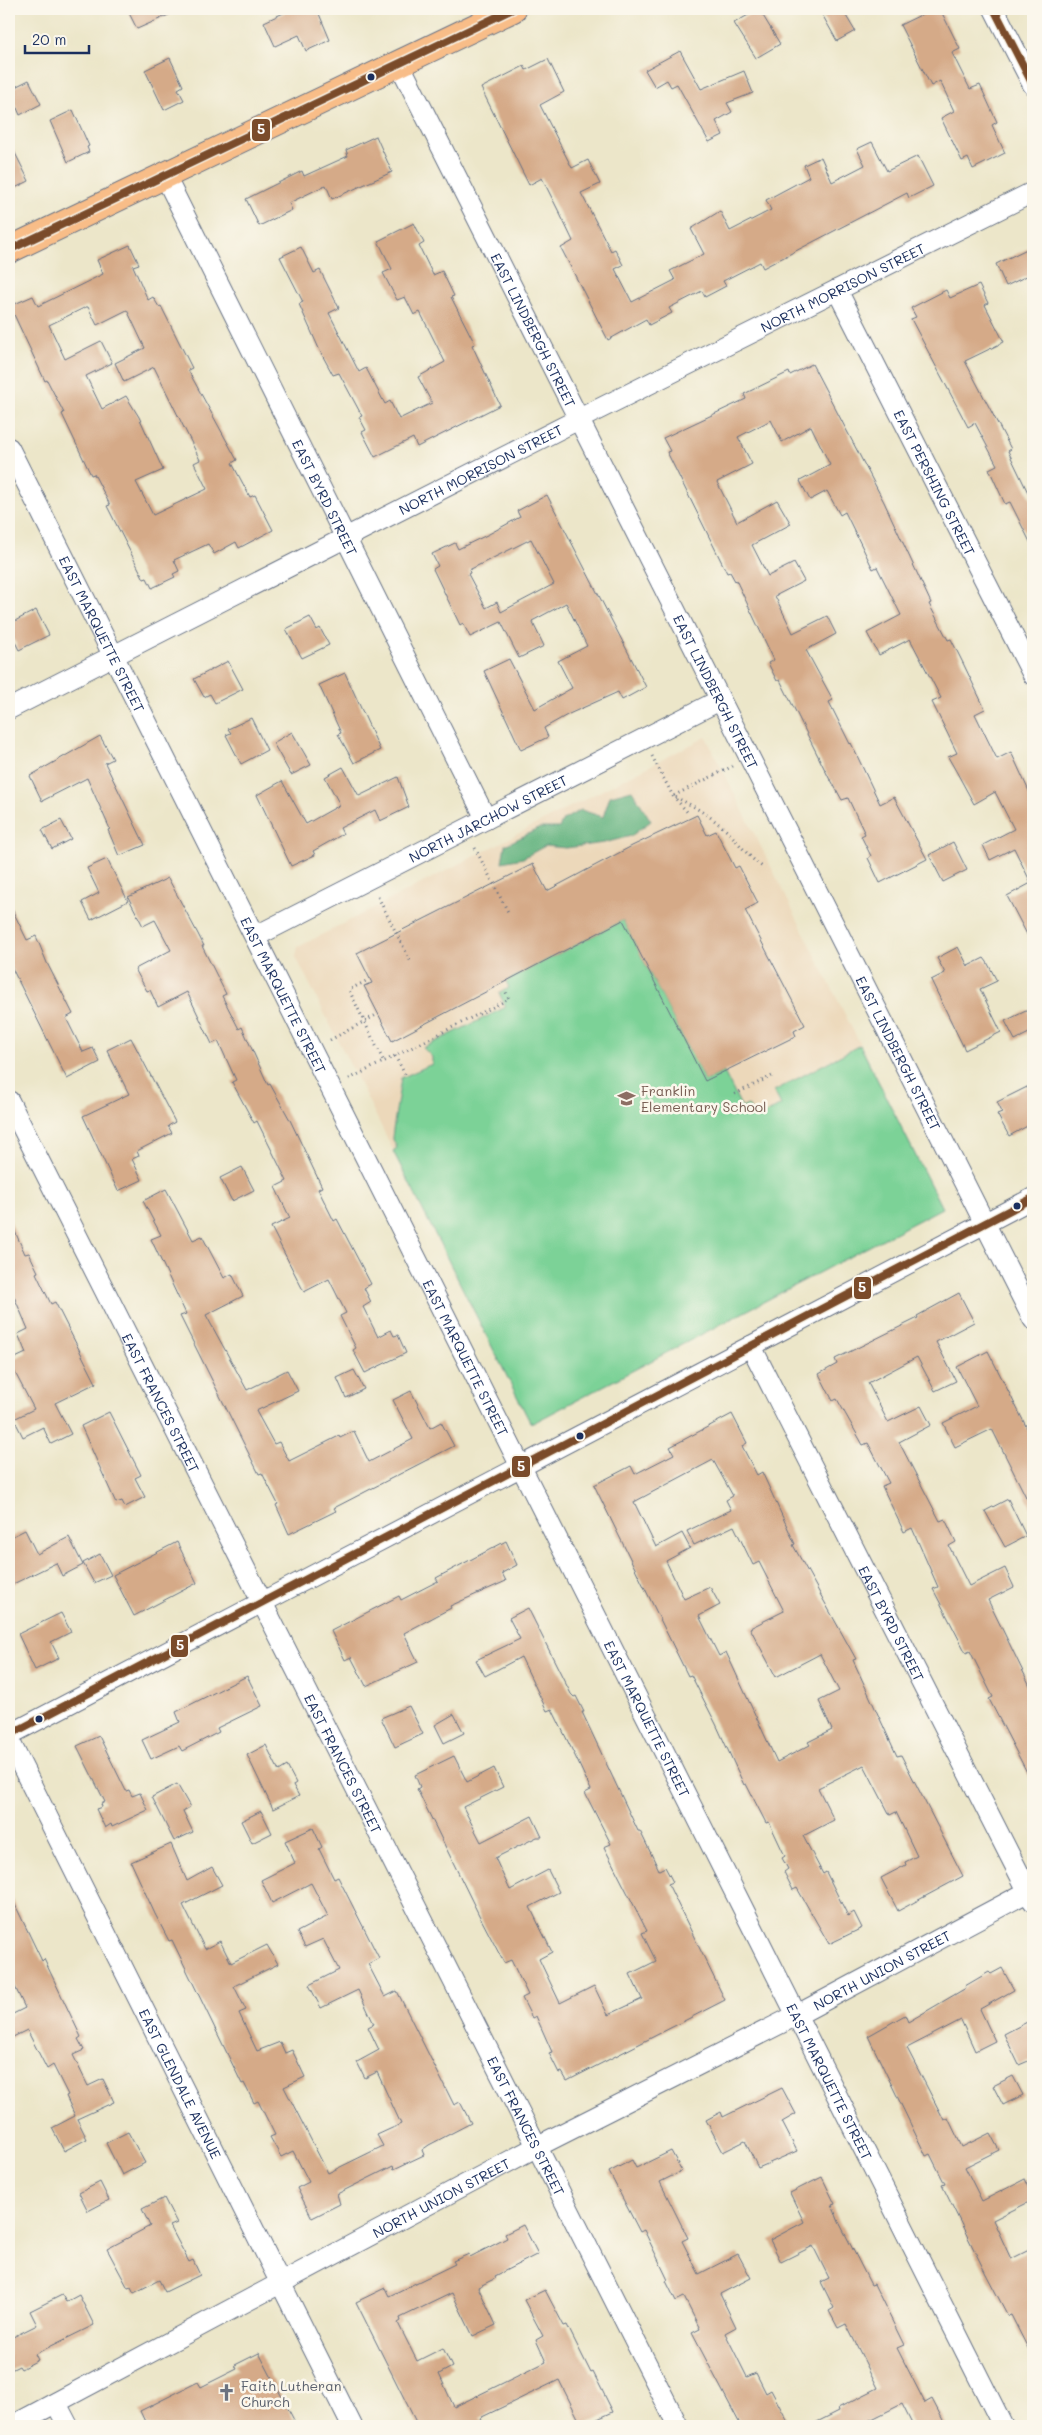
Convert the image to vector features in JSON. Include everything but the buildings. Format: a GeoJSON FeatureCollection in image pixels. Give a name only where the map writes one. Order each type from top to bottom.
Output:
{"type":"FeatureCollection","features":[{"type":"Feature","properties":{"kind":"main road"},"geometry":{"type":"LineString","coordinates":[[9,250],[513,9]]}},
{"type":"Feature","properties":{"kind":"street"},"geometry":{"type":"LineString","coordinates":[[994,9],[1033,85]]}},
{"type":"Feature","properties":{"kind":"street","name":"EAST LINDBERGH STREET"},"geometry":{"type":"LineString","coordinates":[[399,63],[577,420],[1033,1319]]}},
{"type":"Feature","properties":{"kind":"street","name":"EAST BYRD STREET"},"geometry":{"type":"LineString","coordinates":[[165,176],[348,539],[486,819]]}},
{"type":"Feature","properties":{"kind":"street","name":"NORTH MORRISON STREET"},"geometry":{"type":"LineString","coordinates":[[9,709],[348,539],[577,420],[1033,192]]}},
{"type":"Feature","properties":{"kind":"street","name":"EAST PERSHING STREET"},"geometry":{"type":"LineString","coordinates":[[837,290],[1033,675]]}},
{"type":"Feature","properties":{"kind":"street","name":"EAST MARQUETTE STREET"},"geometry":{"type":"LineString","coordinates":[[9,448],[256,936],[311,1050],[1003,2426]]}},
{"type":"Feature","properties":{"kind":"street","name":"NORTH JARCHOW STREET"},"geometry":{"type":"LineString","coordinates":[[256,936],[720,700]]}},
{"type":"Feature","properties":{"kind":"street","name":"EAST FRANCES STREET"},"geometry":{"type":"LineString","coordinates":[[9,1101],[678,2426]]}},
{"type":"Feature","properties":{"kind":"street"},"geometry":{"type":"LineString","coordinates":[[9,1735],[1033,1198]]}},
{"type":"Feature","properties":{"kind":"street","name":"EAST BYRD STREET"},"geometry":{"type":"LineString","coordinates":[[751,1346],[1032,1894]]}},
{"type":"Feature","properties":{"kind":"street","name":"EAST GLENDALE AVENUE"},"geometry":{"type":"LineString","coordinates":[[9,1740],[352,2426]]}},
{"type":"Feature","properties":{"kind":"street","name":"NORTH UNION STREET"},"geometry":{"type":"LineString","coordinates":[[12,2426],[536,2147],[1032,1894]]}},
{"type":"Feature","properties":{"kind":"street"},"geometry":{"type":"LineString","coordinates":[[56,2403],[68,2426]]}},
{"type":"Feature","properties":{"kind":"path"},"geometry":{"type":"LineString","coordinates":[[643,740],[673,796],[689,814]]}},
{"type":"Feature","properties":{"kind":"path"},"geometry":{"type":"LineString","coordinates":[[673,796],[748,758]]}},
{"type":"Feature","properties":{"kind":"path"},"geometry":{"type":"LineString","coordinates":[[673,796],[697,807],[709,816],[729,833],[748,857],[764,868]]}},
{"type":"Feature","properties":{"kind":"path"},"geometry":{"type":"LineString","coordinates":[[465,830],[508,912]]}},
{"type":"Feature","properties":{"kind":"path"},"geometry":{"type":"LineString","coordinates":[[369,878],[411,962]]}},
{"type":"Feature","properties":{"kind":"path"},"geometry":{"type":"LineString","coordinates":[[368,985],[366,981],[349,990],[384,1062]]}},
{"type":"Feature","properties":{"kind":"path"},"geometry":{"type":"LineString","coordinates":[[331,1088],[510,998],[505,990]]}},
{"type":"Feature","properties":{"kind":"path"},"geometry":{"type":"LineString","coordinates":[[311,1050],[378,1014]]}},
{"type":"Feature","properties":{"kind":"path"},"geometry":{"type":"LineString","coordinates":[[395,1056],[406,1076]]}},
{"type":"Feature","properties":{"kind":"path"},"geometry":{"type":"LineString","coordinates":[[735,1094],[774,1075]]}},
{"type":"Feature","properties":{"kind":"shaded area","name":"Franklin Elementary School"},"geometry":{"type":"Polygon","coordinates":[[[706,737],[942,1208],[533,1423],[530,1422],[296,957],[298,947],[706,737]]]}},
{"type":"Feature","properties":{"kind":"green space"},"geometry":{"type":"Polygon","coordinates":[[[632,790],[651,821],[631,836],[604,843],[566,848],[545,846],[523,858],[502,862],[505,845],[540,828],[559,828],[563,820],[581,810],[603,817],[610,796],[632,790]]]}},
{"type":"Feature","properties":{"kind":"green space","name":"Franklin Elementary School"},"geometry":{"type":"Polygon","coordinates":[[[623,920],[705,1081],[724,1072],[742,1108],[748,1105],[756,1119],[781,1105],[774,1091],[860,1045],[942,1208],[533,1423],[530,1422],[393,1151],[397,1148],[392,1137],[401,1078],[432,1064],[432,1057],[423,1048],[506,1007],[499,993],[509,988],[506,981],[623,920]]]}},
{"type":"Feature","properties":{"kind":"transit line","name":"5"},"geometry":{"type":"LineString","coordinates":[[9,250],[513,9]]}},
{"type":"Feature","properties":{"kind":"transit line","name":"5"},"geometry":{"type":"LineString","coordinates":[[994,9],[1033,85]]}},
{"type":"Feature","properties":{"kind":"transit line","name":"5"},"geometry":{"type":"LineString","coordinates":[[9,1735],[1033,1198]]}},
{"type":"Feature","properties":{"kind":"place","name":"Franklin Elementary School"},"geometry":{"type":"Point","coordinates":[627,1098]}},
{"type":"Feature","properties":{"kind":"place","name":"Faith Lutheran Church"},"geometry":{"type":"Point","coordinates":[227,2393]}}]}
